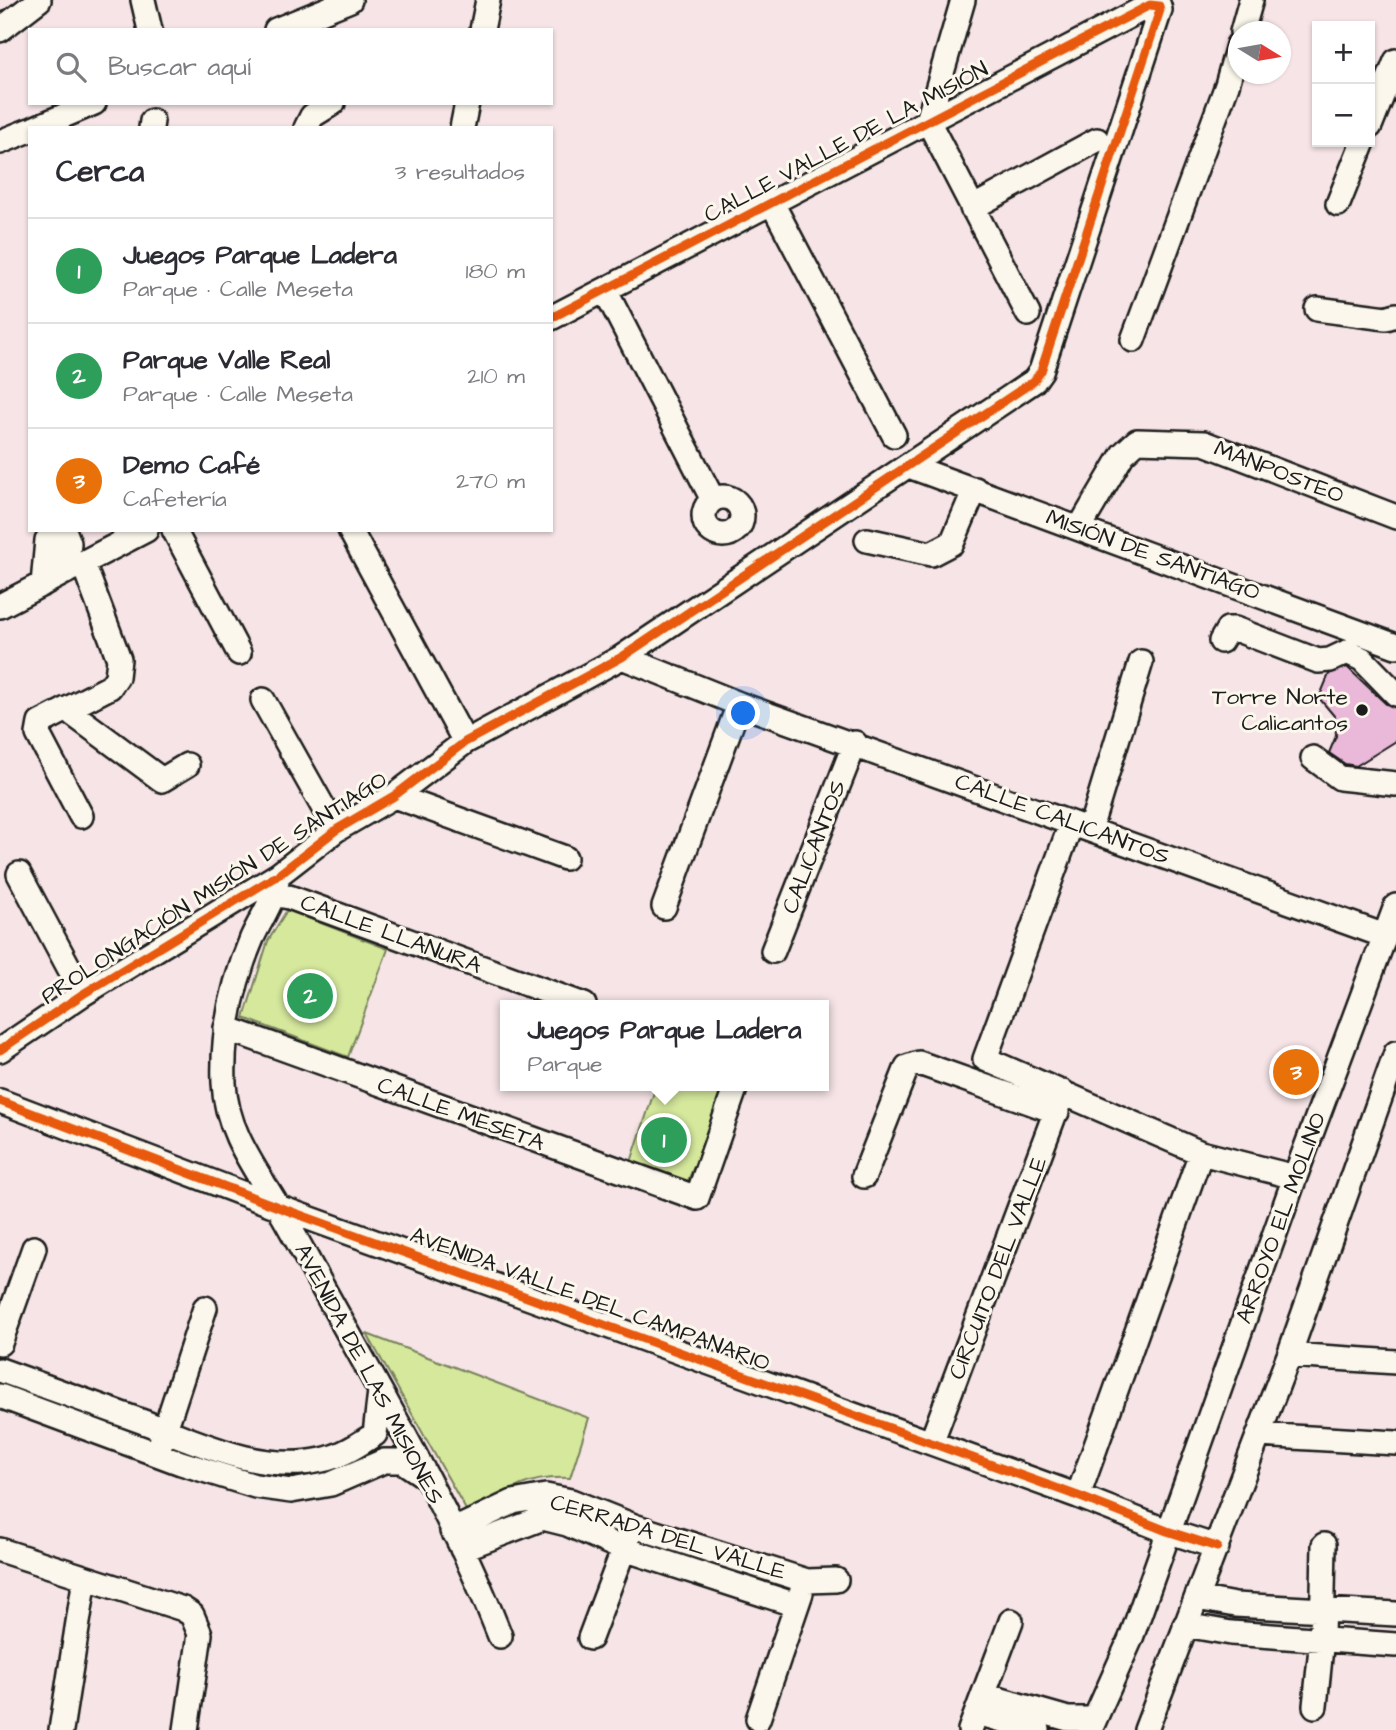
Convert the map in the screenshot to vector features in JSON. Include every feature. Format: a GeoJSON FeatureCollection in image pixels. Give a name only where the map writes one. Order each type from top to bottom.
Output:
{"type":"FeatureCollection","features":[{"type":"Feature","properties":{"kind":"street"},"geometry":{"type":"LineString","coordinates":[[0,30],[39,0]]}},
{"type":"Feature","properties":{"kind":"street"},"geometry":{"type":"LineString","coordinates":[[143,0],[150,28]]}},
{"type":"Feature","properties":{"kind":"street"},"geometry":{"type":"LineString","coordinates":[[280,28],[321,6],[350,0]]}},
{"type":"Feature","properties":{"kind":"street"},"geometry":{"type":"LineString","coordinates":[[482,28],[488,0]]}},
{"type":"Feature","properties":{"kind":"street"},"geometry":{"type":"LineString","coordinates":[[963,0],[928,121],[1028,314]]}},
{"type":"Feature","properties":{"kind":"street"},"geometry":{"type":"LineString","coordinates":[[1245,21],[1251,0]]}},
{"type":"Feature","properties":{"kind":"street","name":"CALLE VALLE DE LA MISIÓN"},"geometry":{"type":"LineString","coordinates":[[553,317],[1150,5],[1159,6],[1160,10],[1041,372],[1034,381]]}},
{"type":"Feature","properties":{"kind":"street"},"geometry":{"type":"LineString","coordinates":[[1375,113],[1396,61]]}},
{"type":"Feature","properties":{"kind":"street"},"geometry":{"type":"LineString","coordinates":[[1133,340],[1228,81]]}},
{"type":"Feature","properties":{"kind":"street"},"geometry":{"type":"LineString","coordinates":[[40,126],[89,105]]}},
{"type":"Feature","properties":{"kind":"street"},"geometry":{"type":"LineString","coordinates":[[307,126],[312,116],[330,105]]}},
{"type":"Feature","properties":{"kind":"street"},"geometry":{"type":"LineString","coordinates":[[462,126],[467,105]]}},
{"type":"Feature","properties":{"kind":"street"},"geometry":{"type":"LineString","coordinates":[[0,142],[28,131]]}},
{"type":"Feature","properties":{"kind":"street"},"geometry":{"type":"LineString","coordinates":[[972,208],[1097,140]]}},
{"type":"Feature","properties":{"kind":"street"},"geometry":{"type":"LineString","coordinates":[[1338,204],[1361,147]]}},
{"type":"Feature","properties":{"kind":"street"},"geometry":{"type":"LineString","coordinates":[[772,203],[894,435]]}},
{"type":"Feature","properties":{"kind":"street"},"geometry":{"type":"LineString","coordinates":[[605,290],[713,500]]}},
{"type":"Feature","properties":{"kind":"street"},"geometry":{"type":"LineString","coordinates":[[1317,309],[1393,318]]}},
{"type":"Feature","properties":{"kind":"street","name":"PROLONGACIÓN MISIÓN DE SANTIAGO"},"geometry":{"type":"LineString","coordinates":[[0,1049],[83,994],[277,885],[336,830],[394,796],[466,742],[622,657],[1034,381]]}},
{"type":"Feature","properties":{"kind":"street","name":"MANPOSTEO"},"geometry":{"type":"LineString","coordinates":[[1080,527],[1123,454],[1137,441],[1203,443],[1396,517]]}},
{"type":"Feature","properties":{"kind":"street","name":"MISIÓN DE SANTIAGO"},"geometry":{"type":"LineString","coordinates":[[909,466],[1396,646]]}},
{"type":"Feature","properties":{"kind":"street"},"geometry":{"type":"LineString","coordinates":[[867,540],[931,554],[952,542],[975,489]]}},
{"type":"Feature","properties":{"kind":"street"},"geometry":{"type":"LineString","coordinates":[[43,584],[47,541],[54,532]]}},
{"type":"Feature","properties":{"kind":"street"},"geometry":{"type":"LineString","coordinates":[[65,532],[74,568],[102,609],[119,659],[117,677],[110,687],[40,723],[38,734],[81,816]]}},
{"type":"Feature","properties":{"kind":"street"},"geometry":{"type":"LineString","coordinates":[[0,606],[142,532]]}},
{"type":"Feature","properties":{"kind":"street"},"geometry":{"type":"LineString","coordinates":[[175,532],[239,653]]}},
{"type":"Feature","properties":{"kind":"street"},"geometry":{"type":"LineString","coordinates":[[351,532],[466,742]]}},
{"type":"Feature","properties":{"kind":"street"},"geometry":{"type":"LineString","coordinates":[[1221,641],[1228,629],[1235,629],[1318,661],[1330,660],[1347,652],[1362,659],[1396,694]]}},
{"type":"Feature","properties":{"kind":"street","name":"CALLE CALICANTOS"},"geometry":{"type":"LineString","coordinates":[[622,657],[739,704],[855,743],[1385,936]]}},
{"type":"Feature","properties":{"kind":"street"},"geometry":{"type":"LineString","coordinates":[[1060,1102],[985,1059],[1080,826],[1140,662]]}},
{"type":"Feature","properties":{"kind":"street"},"geometry":{"type":"LineString","coordinates":[[263,700],[336,830]]}},
{"type":"Feature","properties":{"kind":"street"},"geometry":{"type":"LineString","coordinates":[[664,906],[739,704]]}},
{"type":"Feature","properties":{"kind":"street"},"geometry":{"type":"LineString","coordinates":[[66,709],[162,780],[187,765]]}},
{"type":"Feature","properties":{"kind":"street","name":"CALICANTOS"},"geometry":{"type":"LineString","coordinates":[[773,951],[855,743]]}},
{"type":"Feature","properties":{"kind":"street"},"geometry":{"type":"LineString","coordinates":[[1312,758],[1340,778],[1396,785]]}},
{"type":"Feature","properties":{"kind":"street"},"geometry":{"type":"LineString","coordinates":[[394,796],[565,858]]}},
{"type":"Feature","properties":{"kind":"street"},"geometry":{"type":"LineString","coordinates":[[19,874],[83,994]]}},
{"type":"Feature","properties":{"kind":"street","name":"CALLE LLANURA"},"geometry":{"type":"LineString","coordinates":[[277,885],[289,897],[570,1000]]}},
{"type":"Feature","properties":{"kind":"street","name":"AVENIDA DE LAS MISIONES"},"geometry":{"type":"LineString","coordinates":[[277,885],[240,971],[226,1028],[224,1084],[237,1142],[278,1207],[380,1391],[457,1540],[500,1636]]}},
{"type":"Feature","properties":{"kind":"street","name":"ARROYO EL MOLINO"},"geometry":{"type":"LineString","coordinates":[[1092,1725],[1131,1638],[1295,1177],[1396,906]]}},
{"type":"Feature","properties":{"kind":"street","name":"CALLE MESETA"},"geometry":{"type":"LineString","coordinates":[[226,1028],[697,1198],[734,1091]]}},
{"type":"Feature","properties":{"kind":"street"},"geometry":{"type":"LineString","coordinates":[[1146,1730],[1289,1355],[1396,1053]]}},
{"type":"Feature","properties":{"kind":"street"},"geometry":{"type":"LineString","coordinates":[[864,1176],[907,1067],[919,1063],[1060,1102],[1201,1153],[1295,1177]]}},
{"type":"Feature","properties":{"kind":"street","name":"AVENIDA VALLE DEL CAMPANARIO"},"geometry":{"type":"LineString","coordinates":[[0,1101],[278,1207],[1078,1496],[1167,1531]]}},
{"type":"Feature","properties":{"kind":"street","name":"CIRCUITO DEL VALLE"},"geometry":{"type":"LineString","coordinates":[[931,1443],[1060,1102]]}},
{"type":"Feature","properties":{"kind":"street"},"geometry":{"type":"LineString","coordinates":[[1078,1496],[1201,1153]]}},
{"type":"Feature","properties":{"kind":"street"},"geometry":{"type":"LineString","coordinates":[[0,1343],[7,1300],[34,1248]]}},
{"type":"Feature","properties":{"kind":"street"},"geometry":{"type":"LineString","coordinates":[[157,1454],[205,1308]]}},
{"type":"Feature","properties":{"kind":"street"},"geometry":{"type":"LineString","coordinates":[[1289,1355],[1396,1362]]}},
{"type":"Feature","properties":{"kind":"street"},"geometry":{"type":"LineString","coordinates":[[0,1370],[256,1461],[286,1464],[348,1452],[375,1434],[380,1391]]}},
{"type":"Feature","properties":{"kind":"street"},"geometry":{"type":"LineString","coordinates":[[0,1396],[157,1454],[255,1486],[291,1491],[335,1482],[384,1461],[402,1461],[424,1476]]}},
{"type":"Feature","properties":{"kind":"street"},"geometry":{"type":"LineString","coordinates":[[1259,1435],[1396,1443]]}},
{"type":"Feature","properties":{"kind":"street"},"geometry":{"type":"LineString","coordinates":[[328,1458],[335,1482]]}},
{"type":"Feature","properties":{"kind":"street","name":"CERRADA DEL VALLE"},"geometry":{"type":"LineString","coordinates":[[457,1540],[513,1502],[544,1507],[571,1501],[634,1526],[807,1581],[836,1580]]}},
{"type":"Feature","properties":{"kind":"street","name":"CERRADA DEL VALLE"},"geometry":{"type":"LineString","coordinates":[[544,1507],[567,1524],[621,1548],[796,1605],[807,1581]]}},
{"type":"Feature","properties":{"kind":"street"},"geometry":{"type":"LineString","coordinates":[[590,1638],[621,1548],[634,1526]]}},
{"type":"Feature","properties":{"kind":"street"},"geometry":{"type":"LineString","coordinates":[[1167,1531],[1217,1547]]}},
{"type":"Feature","properties":{"kind":"street"},"geometry":{"type":"LineString","coordinates":[[1315,1706],[1324,1608],[1324,1545]]}},
{"type":"Feature","properties":{"kind":"street"},"geometry":{"type":"LineString","coordinates":[[0,1550],[183,1609],[192,1615],[200,1634],[186,1730]]}},
{"type":"Feature","properties":{"kind":"street"},"geometry":{"type":"LineString","coordinates":[[61,1730],[85,1578]]}},
{"type":"Feature","properties":{"kind":"street"},"geometry":{"type":"LineString","coordinates":[[1197,1598],[1235,1605],[1396,1614]]}},
{"type":"Feature","properties":{"kind":"street"},"geometry":{"type":"LineString","coordinates":[[758,1719],[796,1605]]}},
{"type":"Feature","properties":{"kind":"street"},"geometry":{"type":"LineString","coordinates":[[1231,1633],[1235,1605]]}},
{"type":"Feature","properties":{"kind":"street"},"geometry":{"type":"LineString","coordinates":[[977,1713],[1011,1621]]}},
{"type":"Feature","properties":{"kind":"street"},"geometry":{"type":"LineString","coordinates":[[1185,1625],[1231,1633],[1396,1645]]}},
{"type":"Feature","properties":{"kind":"street"},"geometry":{"type":"LineString","coordinates":[[977,1713],[1068,1719],[1092,1725]]}},
{"type":"Feature","properties":{"kind":"street"},"geometry":{"type":"LineString","coordinates":[[977,1713],[1038,1730]]}},
{"type":"Feature","properties":{"kind":"green space"},"geometry":{"type":"Polygon","coordinates":[[[287,910],[388,949],[348,1057],[244,1018],[268,941],[287,910]]]}},
{"type":"Feature","properties":{"kind":"green space"},"geometry":{"type":"Polygon","coordinates":[[[654,1091],[722,1091],[711,1127],[687,1183],[630,1165],[654,1091]]]}},
{"type":"Feature","properties":{"kind":"green space"},"geometry":{"type":"Polygon","coordinates":[[[367,1334],[589,1418],[570,1478],[528,1482],[470,1517],[367,1334]]]}},
{"type":"Feature","properties":{"kind":"building","name":"Torre Norte Calicantos"},"geometry":{"type":"Polygon","coordinates":[[[1347,667],[1386,704],[1396,708],[1396,741],[1356,766],[1345,764],[1329,753],[1336,736],[1335,717],[1319,698],[1329,674],[1347,667]]]}},
{"type":"Feature","properties":{"kind":"cycle path"},"geometry":{"type":"LineString","coordinates":[[0,1050],[83,994],[278,875],[336,830],[394,796],[465,742],[622,657],[1034,381],[1041,371],[1160,10],[1159,6],[1150,5],[553,317]]}},
{"type":"Feature","properties":{"kind":"cycle path"},"geometry":{"type":"LineString","coordinates":[[0,1101],[278,1207],[1217,1547]]}},
{"type":"Feature","properties":{"kind":"place","name":"Torre Norte Calicantos"},"geometry":{"type":"Point","coordinates":[1362,710]}},
{"type":"Feature","properties":{"kind":"place","name":"Parque Valle Real"},"geometry":{"type":"Point","coordinates":[310,996]}},
{"type":"Feature","properties":{"kind":"place","name":"Demo Café"},"geometry":{"type":"Point","coordinates":[1296,1072]}},
{"type":"Feature","properties":{"kind":"place","name":"Juegos Parque Ladera"},"geometry":{"type":"Point","coordinates":[664,1140]}}]}
